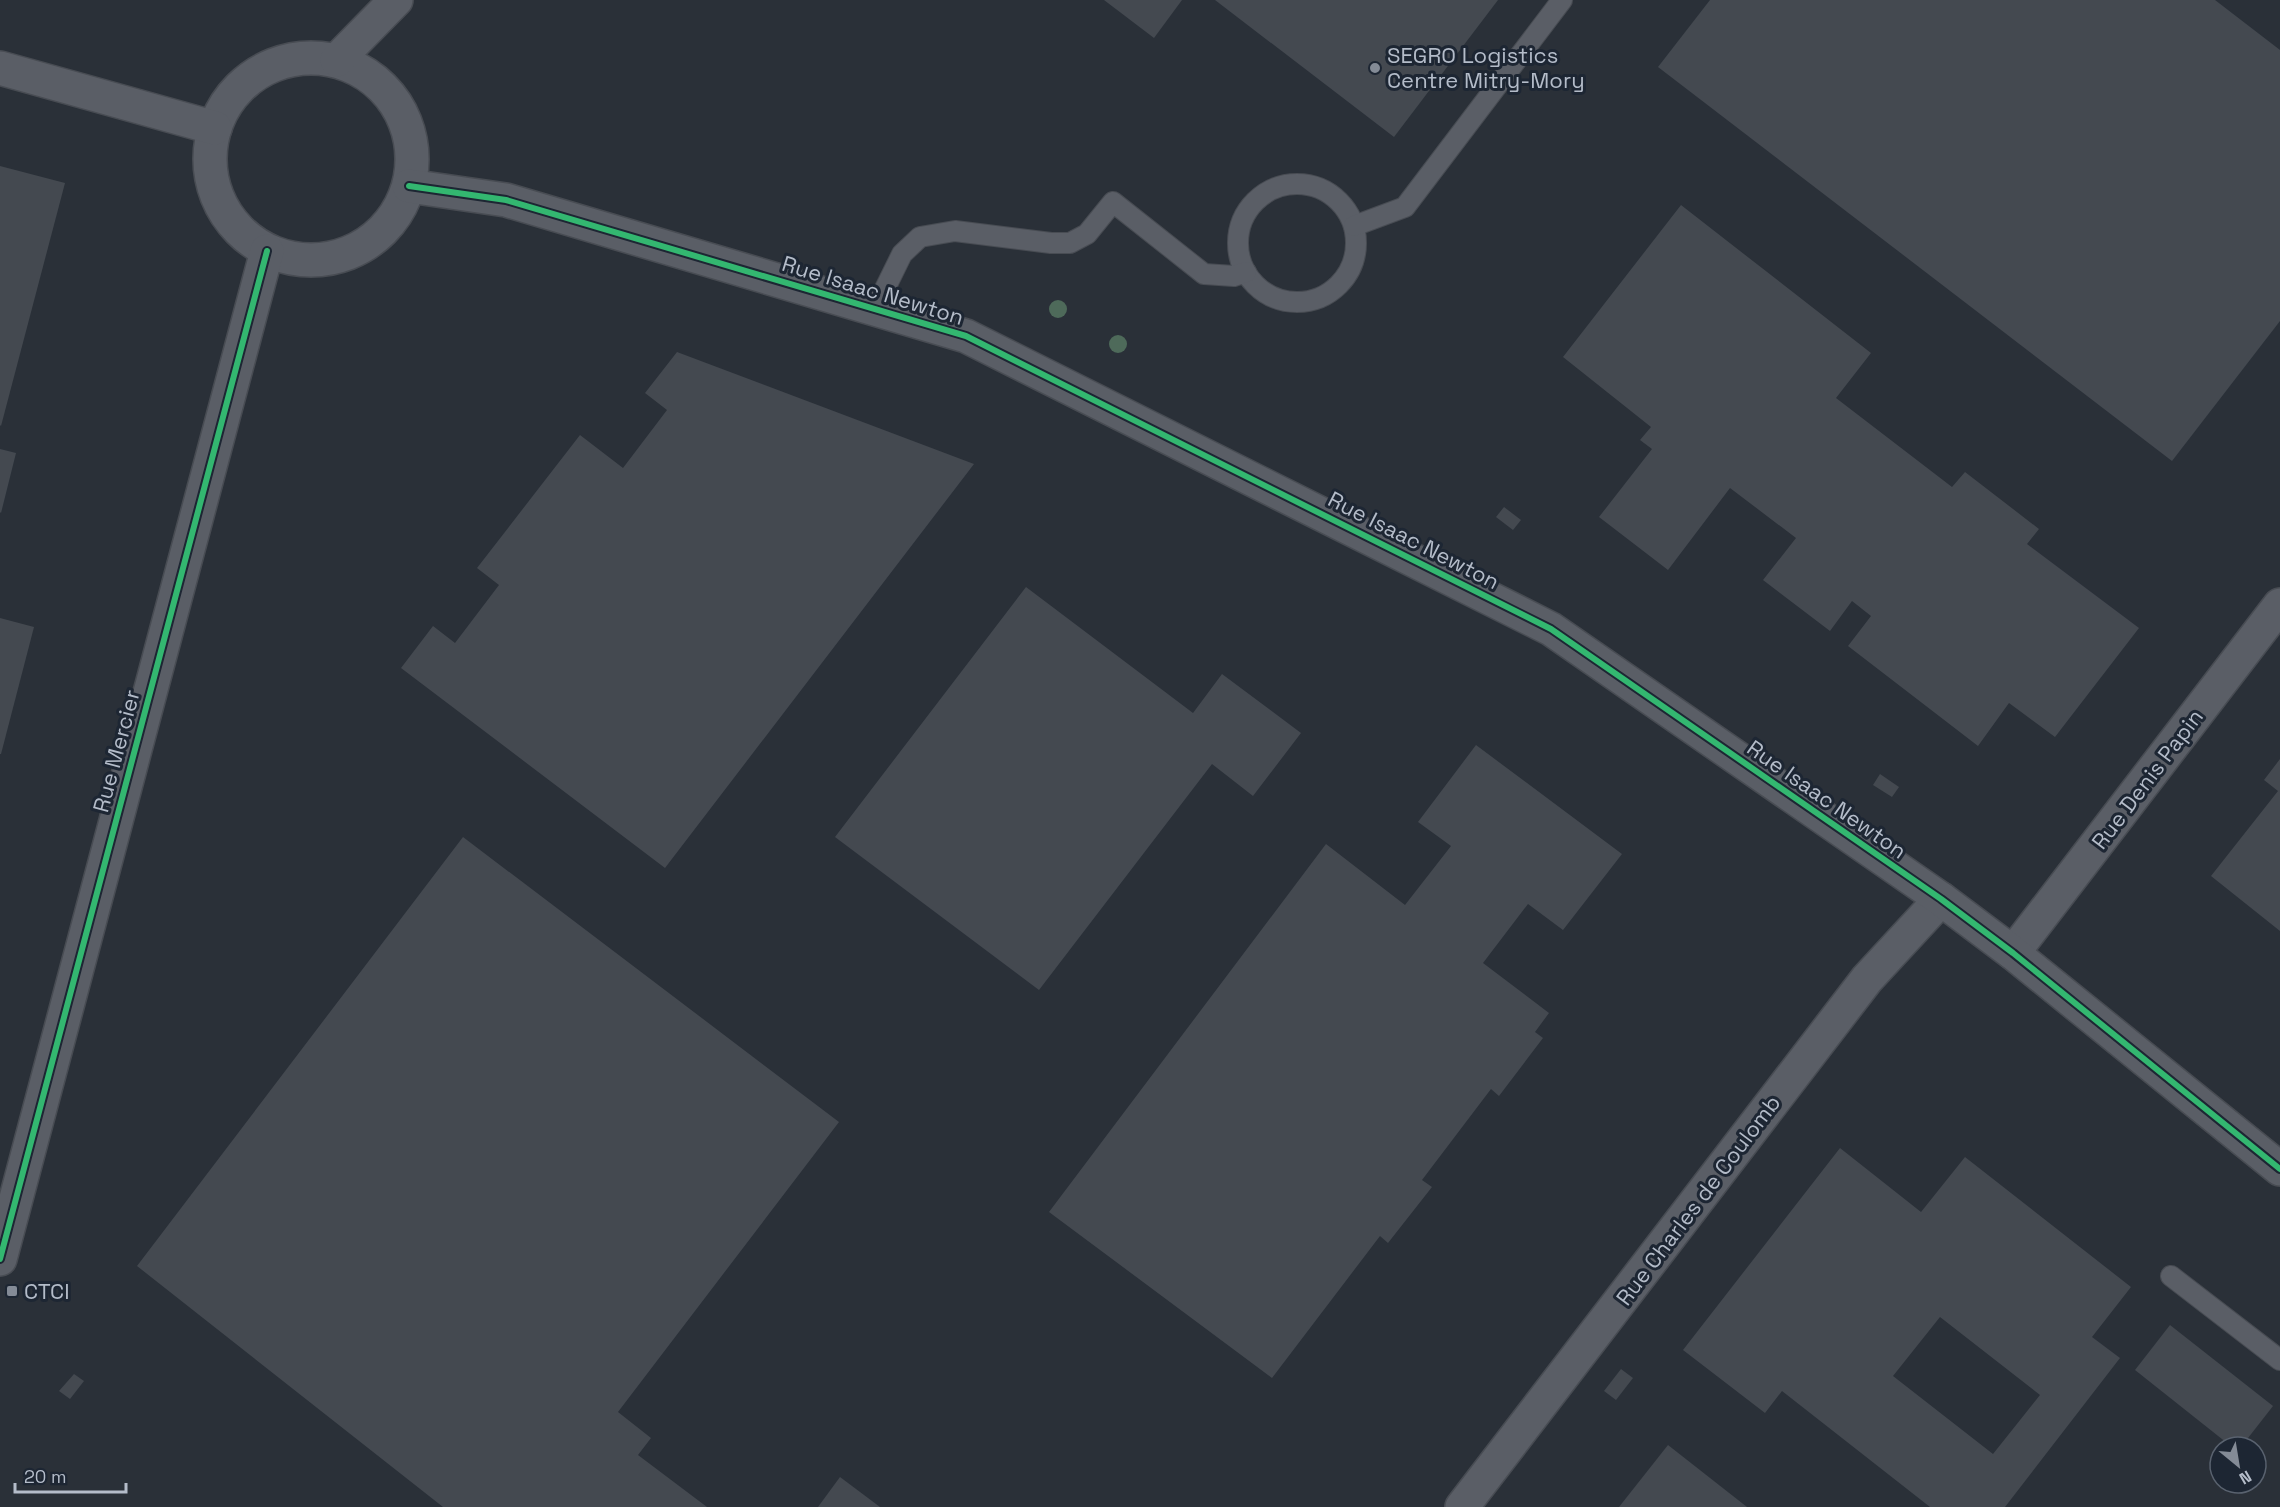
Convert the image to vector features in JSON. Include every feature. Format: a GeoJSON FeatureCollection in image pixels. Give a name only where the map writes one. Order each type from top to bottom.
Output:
{"type":"FeatureCollection","features":[{"type":"Feature","properties":{"kind":"street"},"geometry":{"type":"LineString","coordinates":[[338,60],[396,0]]}},
{"type":"Feature","properties":{"kind":"street"},"geometry":{"type":"LineString","coordinates":[[303,57],[338,60],[367,74],[390,95],[406,123],[413,154],[409,186],[394,218],[369,243],[336,257],[313,260],[301,260],[267,251],[241,233],[222,209],[211,179],[210,148],[219,114],[240,86],[269,66],[303,57]]}},
{"type":"Feature","properties":{"kind":"street"},"geometry":{"type":"LineString","coordinates":[[0,68],[215,128]]}},
{"type":"Feature","properties":{"kind":"street","name":"Rue Isaac Newton"},"geometry":{"type":"LineString","coordinates":[[409,186],[506,200],[966,336],[1551,630],[1941,899],[2013,953],[2280,1169]]}},
{"type":"Feature","properties":{"kind":"street","name":"Rue Mercier"},"geometry":{"type":"LineString","coordinates":[[0,1259],[267,251]]}},
{"type":"Feature","properties":{"kind":"street","name":"Rue Denis Papin"},"geometry":{"type":"LineString","coordinates":[[2013,953],[2280,605]]}},
{"type":"Feature","properties":{"kind":"street","name":"Rue Charles de Coulomb"},"geometry":{"type":"LineString","coordinates":[[1462,1507],[1867,979],[1941,899]]}},
{"type":"Feature","properties":{"kind":"lane"},"geometry":{"type":"LineString","coordinates":[[1354,226],[1405,207],[1562,0]]}},
{"type":"Feature","properties":{"kind":"lane"},"geometry":{"type":"LineString","coordinates":[[1289,184],[1308,184],[1327,190],[1342,203],[1354,226],[1357,238],[1356,258],[1347,275],[1334,290],[1317,300],[1300,303],[1282,301],[1266,294],[1253,283],[1238,252],[1238,235],[1243,216],[1255,201],[1270,189],[1289,184]]}},
{"type":"Feature","properties":{"kind":"lane"},"geometry":{"type":"LineString","coordinates":[[875,309],[902,254],[920,237],[955,231],[1051,243],[1070,243],[1087,234],[1113,201],[1203,274],[1234,276],[1246,272]]}},
{"type":"Feature","properties":{"kind":"lane"},"geometry":{"type":"LineString","coordinates":[[2171,1276],[2280,1360]]}},
{"type":"Feature","properties":{"kind":"building"},"geometry":{"type":"Polygon","coordinates":[[[1104,0],[1182,0],[1154,38],[1104,0]]]}},
{"type":"Feature","properties":{"kind":"building","name":"SEGRO Logistics Centre Mitry-Mory"},"geometry":{"type":"Polygon","coordinates":[[[1215,0],[1498,0],[1394,137],[1215,0]]]}},
{"type":"Feature","properties":{"kind":"building"},"geometry":{"type":"Polygon","coordinates":[[[1710,0],[2215,0],[2280,50],[2280,321],[2172,461],[1658,67],[1710,0]]]}},
{"type":"Feature","properties":{"kind":"building"},"geometry":{"type":"Polygon","coordinates":[[[0,166],[65,183],[1,426],[0,425],[0,166]]]}},
{"type":"Feature","properties":{"kind":"building"},"geometry":{"type":"Polygon","coordinates":[[[1681,205],[1871,353],[1836,398],[1952,487],[1965,472],[2039,529],[2027,544],[2139,628],[2055,737],[2009,703],[1978,746],[1848,646],[1871,616],[1852,601],[1830,631],[1763,580],[1796,538],[1730,488],[1668,570],[1599,517],[1652,449],[1640,440],[1651,427],[1563,357],[1681,205]]]}},
{"type":"Feature","properties":{"kind":"building"},"geometry":{"type":"Polygon","coordinates":[[[677,352],[974,464],[665,868],[401,668],[433,626],[455,643],[499,585],[477,568],[580,435],[623,468],[667,410],[645,393],[677,352]]]}},
{"type":"Feature","properties":{"kind":"building"},"geometry":{"type":"Polygon","coordinates":[[[0,449],[16,453],[1,513],[0,512],[0,449]]]}},
{"type":"Feature","properties":{"kind":"building"},"geometry":{"type":"Polygon","coordinates":[[[1504,507],[1521,520],[1513,530],[1496,517],[1504,507]]]}},
{"type":"Feature","properties":{"kind":"building"},"geometry":{"type":"Polygon","coordinates":[[[1026,587],[1193,713],[1222,674],[1301,733],[1253,796],[1212,764],[1039,990],[835,837],[1026,587]]]}},
{"type":"Feature","properties":{"kind":"building"},"geometry":{"type":"Polygon","coordinates":[[[0,618],[34,627],[1,754],[0,754],[0,618]]]}},
{"type":"Feature","properties":{"kind":"building"},"geometry":{"type":"Polygon","coordinates":[[[1476,745],[1622,854],[1563,930],[1528,904],[1483,963],[1549,1013],[1535,1032],[1543,1038],[1499,1096],[1491,1089],[1422,1180],[1432,1187],[1388,1243],[1380,1236],[1272,1378],[1049,1212],[1326,844],[1405,905],[1451,846],[1418,822],[1476,745]]]}},
{"type":"Feature","properties":{"kind":"building"},"geometry":{"type":"Polygon","coordinates":[[[2280,759],[2280,931],[2211,876],[2278,791],[2264,780],[2280,759]]]}},
{"type":"Feature","properties":{"kind":"building"},"geometry":{"type":"Polygon","coordinates":[[[1880,774],[1899,787],[1892,797],[1873,785],[1880,774]]]}},
{"type":"Feature","properties":{"kind":"building"},"geometry":{"type":"Polygon","coordinates":[[[463,837],[839,1122],[618,1412],[651,1438],[638,1455],[707,1507],[443,1507],[137,1266],[463,837]]]}},
{"type":"Feature","properties":{"kind":"building"},"geometry":{"type":"Polygon","coordinates":[[[1840,1148],[1921,1212],[1965,1157],[2131,1287],[2092,1337],[2120,1358],[2005,1507],[1930,1507],[1782,1391],[1765,1413],[1683,1350],[1840,1148]],[[1940,1317],[1893,1376],[1993,1454],[2040,1395],[1940,1317]]]}},
{"type":"Feature","properties":{"kind":"building"},"geometry":{"type":"Polygon","coordinates":[[[2170,1325],[2273,1406],[2250,1435],[2217,1435],[2135,1370],[2170,1325]]]}},
{"type":"Feature","properties":{"kind":"building"},"geometry":{"type":"Polygon","coordinates":[[[1621,1369],[1633,1378],[1616,1400],[1604,1391],[1621,1369]]]}},
{"type":"Feature","properties":{"kind":"building"},"geometry":{"type":"Polygon","coordinates":[[[74,1374],[84,1381],[70,1399],[59,1391],[74,1374]]]}},
{"type":"Feature","properties":{"kind":"building"},"geometry":{"type":"Polygon","coordinates":[[[1668,1445],[1747,1507],[1619,1507],[1668,1445]]]}},
{"type":"Feature","properties":{"kind":"building"},"geometry":{"type":"Polygon","coordinates":[[[840,1477],[880,1507],[818,1507],[840,1477]]]}},
{"type":"Feature","properties":{"kind":"cycle path"},"geometry":{"type":"LineString","coordinates":[[409,186],[506,200],[966,336],[1551,629],[1941,899],[2013,953],[2280,1169]]}},
{"type":"Feature","properties":{"kind":"cycle path"},"geometry":{"type":"LineString","coordinates":[[0,1259],[267,251]]}},
{"type":"Feature","properties":{"kind":"place","name":"SEGRO Logistics Centre Mitry-Mory"},"geometry":{"type":"Point","coordinates":[1375,68]}},
{"type":"Feature","properties":{"kind":"place","name":"CTCI"},"geometry":{"type":"Point","coordinates":[12,1291]}}]}
